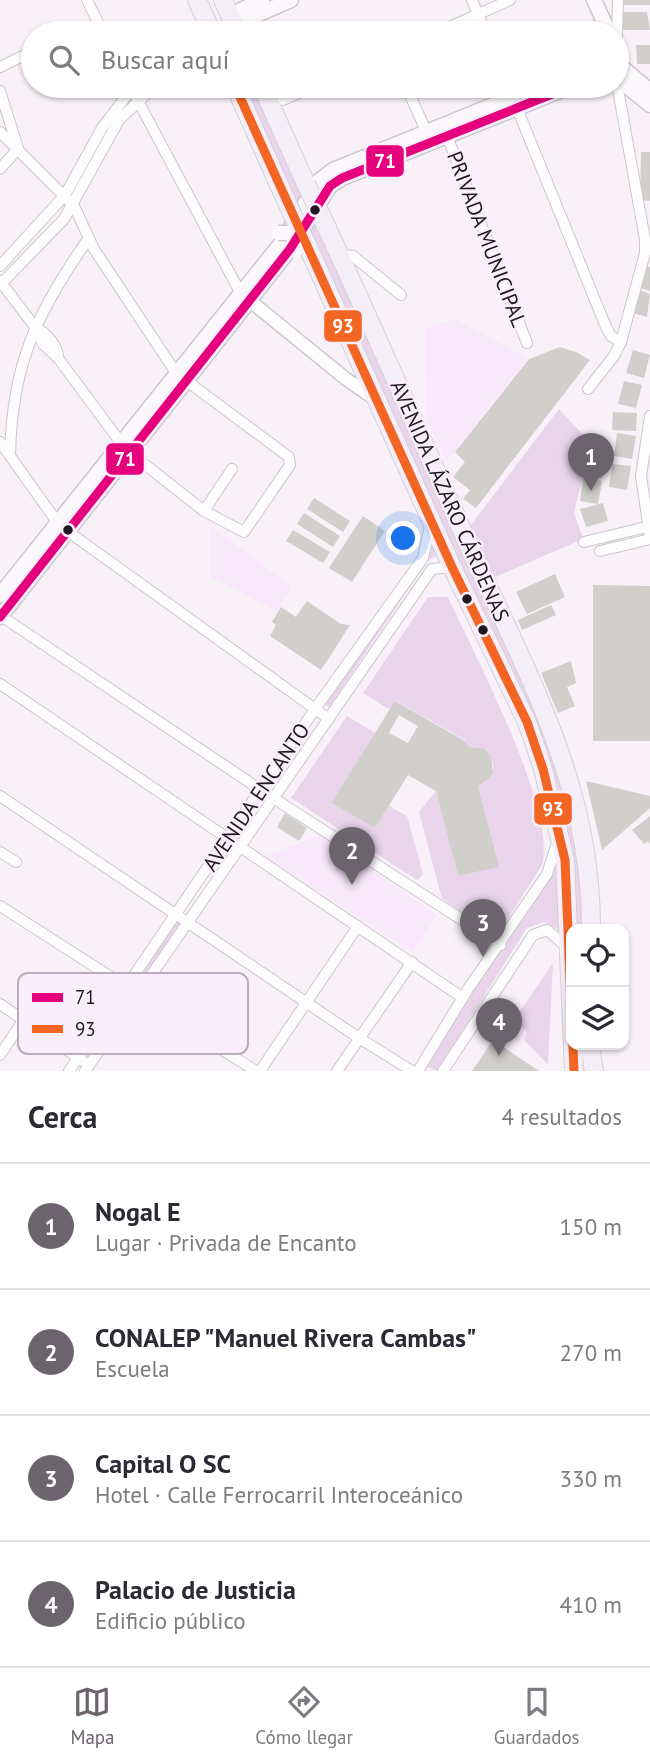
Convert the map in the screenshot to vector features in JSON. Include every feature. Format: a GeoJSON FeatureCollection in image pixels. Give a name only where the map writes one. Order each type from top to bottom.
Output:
{"type":"FeatureCollection","features":[{"type":"Feature","properties":{"kind":"highway"},"geometry":{"type":"LineString","coordinates":[[197,0],[205,21]]}},
{"type":"Feature","properties":{"kind":"highway","name":"AVENIDA LÁZARO CÁRDENAS"},"geometry":{"type":"LineString","coordinates":[[240,98],[288,205],[302,249],[363,371],[452,568],[527,722],[565,860],[569,924]]}},
{"type":"Feature","properties":{"kind":"highway","name":"AVENIDA LÁZARO CÁRDENAS"},"geometry":{"type":"LineString","coordinates":[[269,98],[317,186],[327,228],[548,718],[584,831],[591,889],[591,924]]}},
{"type":"Feature","properties":{"kind":"highway"},"geometry":{"type":"LineString","coordinates":[[566,1071],[570,1050]]}},
{"type":"Feature","properties":{"kind":"highway","name":"AVENIDA LÁZARO CÁRDENAS"},"geometry":{"type":"LineString","coordinates":[[572,1050],[574,1071]]}},
{"type":"Feature","properties":{"kind":"highway"},"geometry":{"type":"LineString","coordinates":[[588,1071],[590,1050]]}},
{"type":"Feature","properties":{"kind":"highway"},"geometry":{"type":"LineString","coordinates":[[591,1050],[594,1071]]}},
{"type":"Feature","properties":{"kind":"main road"},"geometry":{"type":"LineString","coordinates":[[231,18],[262,0]]}},
{"type":"Feature","properties":{"kind":"main road"},"geometry":{"type":"LineString","coordinates":[[231,18],[290,0]]}},
{"type":"Feature","properties":{"kind":"main road"},"geometry":{"type":"LineString","coordinates":[[594,0],[604,21]]}},
{"type":"Feature","properties":{"kind":"main road"},"geometry":{"type":"LineString","coordinates":[[629,73],[650,91]]}},
{"type":"Feature","properties":{"kind":"main road"},"geometry":{"type":"LineString","coordinates":[[629,88],[650,105]]}},
{"type":"Feature","properties":{"kind":"main road"},"geometry":{"type":"LineString","coordinates":[[317,186],[447,136],[510,98]]}},
{"type":"Feature","properties":{"kind":"main road"},"geometry":{"type":"LineString","coordinates":[[0,595],[61,526],[245,297],[317,186],[334,170],[510,98]]}},
{"type":"Feature","properties":{"kind":"main road"},"geometry":{"type":"LineString","coordinates":[[286,232],[292,236],[302,249],[262,292],[245,297],[251,269],[278,233],[286,232]]}},
{"type":"Feature","properties":{"kind":"main road"},"geometry":{"type":"LineString","coordinates":[[1,617],[61,526]]}},
{"type":"Feature","properties":{"kind":"street"},"geometry":{"type":"LineString","coordinates":[[87,0],[97,21]]}},
{"type":"Feature","properties":{"kind":"street"},"geometry":{"type":"LineString","coordinates":[[472,0],[480,21]]}},
{"type":"Feature","properties":{"kind":"street"},"geometry":{"type":"LineString","coordinates":[[466,21],[510,0]]}},
{"type":"Feature","properties":{"kind":"street"},"geometry":{"type":"LineString","coordinates":[[617,21],[618,0]]}},
{"type":"Feature","properties":{"kind":"street"},"geometry":{"type":"LineString","coordinates":[[0,67],[21,57]]}},
{"type":"Feature","properties":{"kind":"street"},"geometry":{"type":"LineString","coordinates":[[0,91],[18,149]]}},
{"type":"Feature","properties":{"kind":"street"},"geometry":{"type":"LineString","coordinates":[[0,265],[65,195],[102,128],[124,98]]}},
{"type":"Feature","properties":{"kind":"street"},"geometry":{"type":"LineString","coordinates":[[0,132],[74,206],[88,239],[180,377],[291,461],[244,532],[204,511],[125,447],[58,358],[43,344],[34,327],[1,283],[74,206],[119,120],[140,98]]}},
{"type":"Feature","properties":{"kind":"street"},"geometry":{"type":"LineString","coordinates":[[283,100],[288,98]]}},
{"type":"Feature","properties":{"kind":"street"},"geometry":{"type":"LineString","coordinates":[[411,98],[427,133]]}},
{"type":"Feature","properties":{"kind":"street"},"geometry":{"type":"LineString","coordinates":[[512,98],[606,327],[611,336],[621,342]]}},
{"type":"Feature","properties":{"kind":"street"},"geometry":{"type":"LineString","coordinates":[[588,389],[614,356],[621,342],[645,253],[645,239],[620,98]]}},
{"type":"Feature","properties":{"kind":"street"},"geometry":{"type":"LineString","coordinates":[[137,100],[245,297],[346,379],[375,399]]}},
{"type":"Feature","properties":{"kind":"street","name":"PRIVADA MUNICIPAL"},"geometry":{"type":"LineString","coordinates":[[447,136],[527,342]]}},
{"type":"Feature","properties":{"kind":"street"},"geometry":{"type":"LineString","coordinates":[[0,169],[18,149]]}},
{"type":"Feature","properties":{"kind":"street"},"geometry":{"type":"LineString","coordinates":[[9,450],[12,402],[34,327],[88,239]]}},
{"type":"Feature","properties":{"kind":"street"},"geometry":{"type":"LineString","coordinates":[[340,255],[353,256],[401,295]]}},
{"type":"Feature","properties":{"kind":"street"},"geometry":{"type":"LineString","coordinates":[[346,379],[357,377],[363,371]]}},
{"type":"Feature","properties":{"kind":"street"},"geometry":{"type":"LineString","coordinates":[[600,551],[650,538],[641,476],[650,416]]}},
{"type":"Feature","properties":{"kind":"street"},"geometry":{"type":"LineString","coordinates":[[0,431],[9,450],[61,526],[329,719]]}},
{"type":"Feature","properties":{"kind":"street"},"geometry":{"type":"LineString","coordinates":[[204,511],[232,469]]}},
{"type":"Feature","properties":{"kind":"street","name":"AVENIDA ENCANTO"},"geometry":{"type":"LineString","coordinates":[[134,973],[315,709],[423,558],[430,519]]}},
{"type":"Feature","properties":{"kind":"street"},"geometry":{"type":"LineString","coordinates":[[584,542],[649,526]]}},
{"type":"Feature","properties":{"kind":"street","name":"AVENIDA ENCANTO"},"geometry":{"type":"LineString","coordinates":[[153,973],[243,847],[432,569],[452,568]]}},
{"type":"Feature","properties":{"kind":"street"},"geometry":{"type":"LineString","coordinates":[[1,617],[261,790],[501,944]]}},
{"type":"Feature","properties":{"kind":"street"},"geometry":{"type":"LineString","coordinates":[[0,684],[463,998]]}},
{"type":"Feature","properties":{"kind":"street"},"geometry":{"type":"LineString","coordinates":[[0,796],[359,1038],[419,1070],[463,998],[547,874],[559,832]]}},
{"type":"Feature","properties":{"kind":"street"},"geometry":{"type":"LineString","coordinates":[[0,852],[16,862]]}},
{"type":"Feature","properties":{"kind":"street"},"geometry":{"type":"LineString","coordinates":[[0,906],[105,973]]}},
{"type":"Feature","properties":{"kind":"street"},"geometry":{"type":"LineString","coordinates":[[230,1054],[258,1071],[358,926]]}},
{"type":"Feature","properties":{"kind":"street"},"geometry":{"type":"LineString","coordinates":[[443,1071],[533,934],[547,930],[566,947]]}},
{"type":"Feature","properties":{"kind":"street"},"geometry":{"type":"LineString","coordinates":[[337,1071],[412,962]]}},
{"type":"Feature","properties":{"kind":"street"},"geometry":{"type":"LineString","coordinates":[[0,1004],[18,1015]]}},
{"type":"Feature","properties":{"kind":"street"},"geometry":{"type":"LineString","coordinates":[[0,1055],[18,1028]]}},
{"type":"Feature","properties":{"kind":"street"},"geometry":{"type":"LineString","coordinates":[[76,1054],[88,1069]]}},
{"type":"Feature","properties":{"kind":"street","name":"AVENIDA ENCANTO"},"geometry":{"type":"LineString","coordinates":[[88,1069],[98,1054]]}},
{"type":"Feature","properties":{"kind":"street","name":"AVENIDA ENCANTO"},"geometry":{"type":"LineString","coordinates":[[69,1071],[79,1056]]}},
{"type":"Feature","properties":{"kind":"shaded area"},"geometry":{"type":"Polygon","coordinates":[[[248,98],[258,98],[548,741],[576,834],[584,924],[577,924],[574,878],[556,791],[248,98]]]}},
{"type":"Feature","properties":{"kind":"shaded area"},"geometry":{"type":"Polygon","coordinates":[[[455,319],[528,358],[446,462],[426,419],[427,328],[455,319]]]}},
{"type":"Feature","properties":{"kind":"shaded area"},"geometry":{"type":"Polygon","coordinates":[[[559,409],[591,443],[574,513],[583,539],[493,578],[470,526],[559,409]]]}},
{"type":"Feature","properties":{"kind":"shaded area"},"geometry":{"type":"Polygon","coordinates":[[[209,525],[292,587],[276,611],[210,576],[209,525]]]}},
{"type":"Feature","properties":{"kind":"shaded area"},"geometry":{"type":"Polygon","coordinates":[[[430,533],[440,554],[428,560],[329,707],[320,701],[420,553],[430,533]]]}},
{"type":"Feature","properties":{"kind":"shaded area"},"geometry":{"type":"Polygon","coordinates":[[[428,597],[448,597],[510,731],[537,807],[543,839],[542,865],[497,936],[442,899],[419,812],[436,791],[458,876],[498,867],[478,786],[491,775],[493,768],[489,755],[484,750],[467,746],[465,740],[396,701],[390,710],[363,693],[428,597]]]}},
{"type":"Feature","properties":{"kind":"shaded area"},"geometry":{"type":"Polygon","coordinates":[[[347,716],[375,733],[331,803],[375,828],[389,806],[407,816],[423,874],[417,880],[291,798],[347,716]]]}},
{"type":"Feature","properties":{"kind":"shaded area"},"geometry":{"type":"Polygon","coordinates":[[[320,835],[437,915],[413,953],[266,856],[320,835]]]}},
{"type":"Feature","properties":{"kind":"shaded area"},"geometry":{"type":"Polygon","coordinates":[[[555,860],[563,889],[561,930],[543,922],[527,928],[437,1071],[426,1066],[469,991],[518,925],[555,860]]]}},
{"type":"Feature","properties":{"kind":"shaded area"},"geometry":{"type":"Polygon","coordinates":[[[175,915],[184,921],[147,973],[133,973],[175,915]]]}},
{"type":"Feature","properties":{"kind":"shaded area"},"geometry":{"type":"Polygon","coordinates":[[[553,963],[548,1065],[524,1040],[527,1032],[514,1020],[553,963]]]}},
{"type":"Feature","properties":{"kind":"building"},"geometry":{"type":"Polygon","coordinates":[[[624,0],[650,0],[650,5],[624,5],[624,0]]]}},
{"type":"Feature","properties":{"kind":"building"},"geometry":{"type":"Polygon","coordinates":[[[623,12],[647,12],[650,30],[629,30],[629,21],[623,21],[623,12]]]}},
{"type":"Feature","properties":{"kind":"building"},"geometry":{"type":"Polygon","coordinates":[[[636,45],[650,45],[650,64],[637,64],[636,45]]]}},
{"type":"Feature","properties":{"kind":"building"},"geometry":{"type":"Polygon","coordinates":[[[641,152],[650,152],[650,201],[640,200],[641,152]]]}},
{"type":"Feature","properties":{"kind":"building"},"geometry":{"type":"Polygon","coordinates":[[[643,265],[650,267],[650,291],[636,287],[643,265]]]}},
{"type":"Feature","properties":{"kind":"building"},"geometry":{"type":"Polygon","coordinates":[[[636,289],[650,294],[647,317],[629,312],[636,289]]]}},
{"type":"Feature","properties":{"kind":"building"},"geometry":{"type":"Polygon","coordinates":[[[560,347],[590,360],[476,508],[463,499],[470,490],[453,477],[465,462],[455,452],[529,359],[560,347]]]}},
{"type":"Feature","properties":{"kind":"building"},"geometry":{"type":"Polygon","coordinates":[[[633,350],[650,355],[644,378],[626,373],[633,350]]]}},
{"type":"Feature","properties":{"kind":"building"},"geometry":{"type":"Polygon","coordinates":[[[624,381],[642,385],[636,408],[618,404],[624,381]]]}},
{"type":"Feature","properties":{"kind":"building"},"geometry":{"type":"Polygon","coordinates":[[[613,412],[637,413],[636,431],[612,430],[613,412]]]}},
{"type":"Feature","properties":{"kind":"building"},"geometry":{"type":"Polygon","coordinates":[[[617,433],[636,436],[632,459],[614,456],[617,433]]]}},
{"type":"Feature","properties":{"kind":"building"},"geometry":{"type":"Polygon","coordinates":[[[587,452],[605,455],[602,479],[583,476],[587,452]]]}},
{"type":"Feature","properties":{"kind":"building"},"geometry":{"type":"Polygon","coordinates":[[[612,464],[631,466],[627,490],[609,487],[612,464]]]}},
{"type":"Feature","properties":{"kind":"building"},"geometry":{"type":"Polygon","coordinates":[[[583,478],[602,481],[598,504],[580,501],[583,478]]]}},
{"type":"Feature","properties":{"kind":"building"},"geometry":{"type":"Polygon","coordinates":[[[314,498],[350,521],[343,532],[307,509],[314,498]]]}},
{"type":"Feature","properties":{"kind":"building"},"geometry":{"type":"Polygon","coordinates":[[[603,503],[608,521],[586,527],[580,509],[603,503]]]}},
{"type":"Feature","properties":{"kind":"building"},"geometry":{"type":"Polygon","coordinates":[[[304,513],[340,536],[333,547],[297,524],[304,513]]]}},
{"type":"Feature","properties":{"kind":"building"},"geometry":{"type":"Polygon","coordinates":[[[363,516],[385,531],[352,582],[329,568],[363,516]]]}},
{"type":"Feature","properties":{"kind":"building"},"geometry":{"type":"Polygon","coordinates":[[[293,530],[330,552],[323,563],[286,541],[293,530]]]}},
{"type":"Feature","properties":{"kind":"building"},"geometry":{"type":"Polygon","coordinates":[[[555,574],[565,597],[527,614],[516,592],[555,574]]]}},
{"type":"Feature","properties":{"kind":"building"},"geometry":{"type":"Polygon","coordinates":[[[593,585],[650,586],[650,741],[593,741],[593,585]]]}},
{"type":"Feature","properties":{"kind":"building"},"geometry":{"type":"Polygon","coordinates":[[[307,601],[341,624],[350,625],[321,670],[270,636],[276,625],[272,622],[281,607],[296,617],[307,601]]]}},
{"type":"Feature","properties":{"kind":"building"},"geometry":{"type":"Polygon","coordinates":[[[551,605],[556,615],[522,630],[518,620],[551,605]]]}},
{"type":"Feature","properties":{"kind":"building"},"geometry":{"type":"Polygon","coordinates":[[[571,661],[576,683],[567,687],[575,706],[558,713],[541,673],[571,661]]]}},
{"type":"Feature","properties":{"kind":"building"},"geometry":{"type":"Polygon","coordinates":[[[395,701],[465,741],[467,746],[485,749],[491,757],[493,773],[478,786],[499,867],[458,876],[436,791],[408,775],[375,828],[331,803],[395,701]],[[399,715],[389,733],[408,743],[418,726],[399,715]]]}},
{"type":"Feature","properties":{"kind":"building"},"geometry":{"type":"Polygon","coordinates":[[[586,781],[650,796],[650,808],[602,850],[586,781]]]}},
{"type":"Feature","properties":{"kind":"building"},"geometry":{"type":"Polygon","coordinates":[[[285,813],[307,828],[299,841],[277,827],[285,813]]]}},
{"type":"Feature","properties":{"kind":"building"},"geometry":{"type":"Polygon","coordinates":[[[650,816],[650,844],[648,841],[644,844],[632,830],[650,816]]]}},
{"type":"Feature","properties":{"kind":"building"},"geometry":{"type":"Polygon","coordinates":[[[493,1040],[539,1071],[472,1071],[493,1040]]]}},
{"type":"Feature","properties":{"kind":"transit line","name":"93"},"geometry":{"type":"LineString","coordinates":[[240,98],[452,567],[527,722],[543,769],[565,860],[574,1071]]}},
{"type":"Feature","properties":{"kind":"transit line","name":"71"},"geometry":{"type":"LineString","coordinates":[[0,617],[290,249],[330,186],[342,178],[542,98]]}},
{"type":"Feature","properties":{"kind":"place","name":"Nogal E"},"geometry":{"type":"Point","coordinates":[591,491]}},
{"type":"Feature","properties":{"kind":"place","name":"CONALEP \"Manuel Rivera Cambas\""},"geometry":{"type":"Point","coordinates":[352,885]}},
{"type":"Feature","properties":{"kind":"place","name":"Capital O SC"},"geometry":{"type":"Point","coordinates":[483,957]}},
{"type":"Feature","properties":{"kind":"place","name":"Palacio de Justicia"},"geometry":{"type":"Point","coordinates":[499,1056]}}]}
